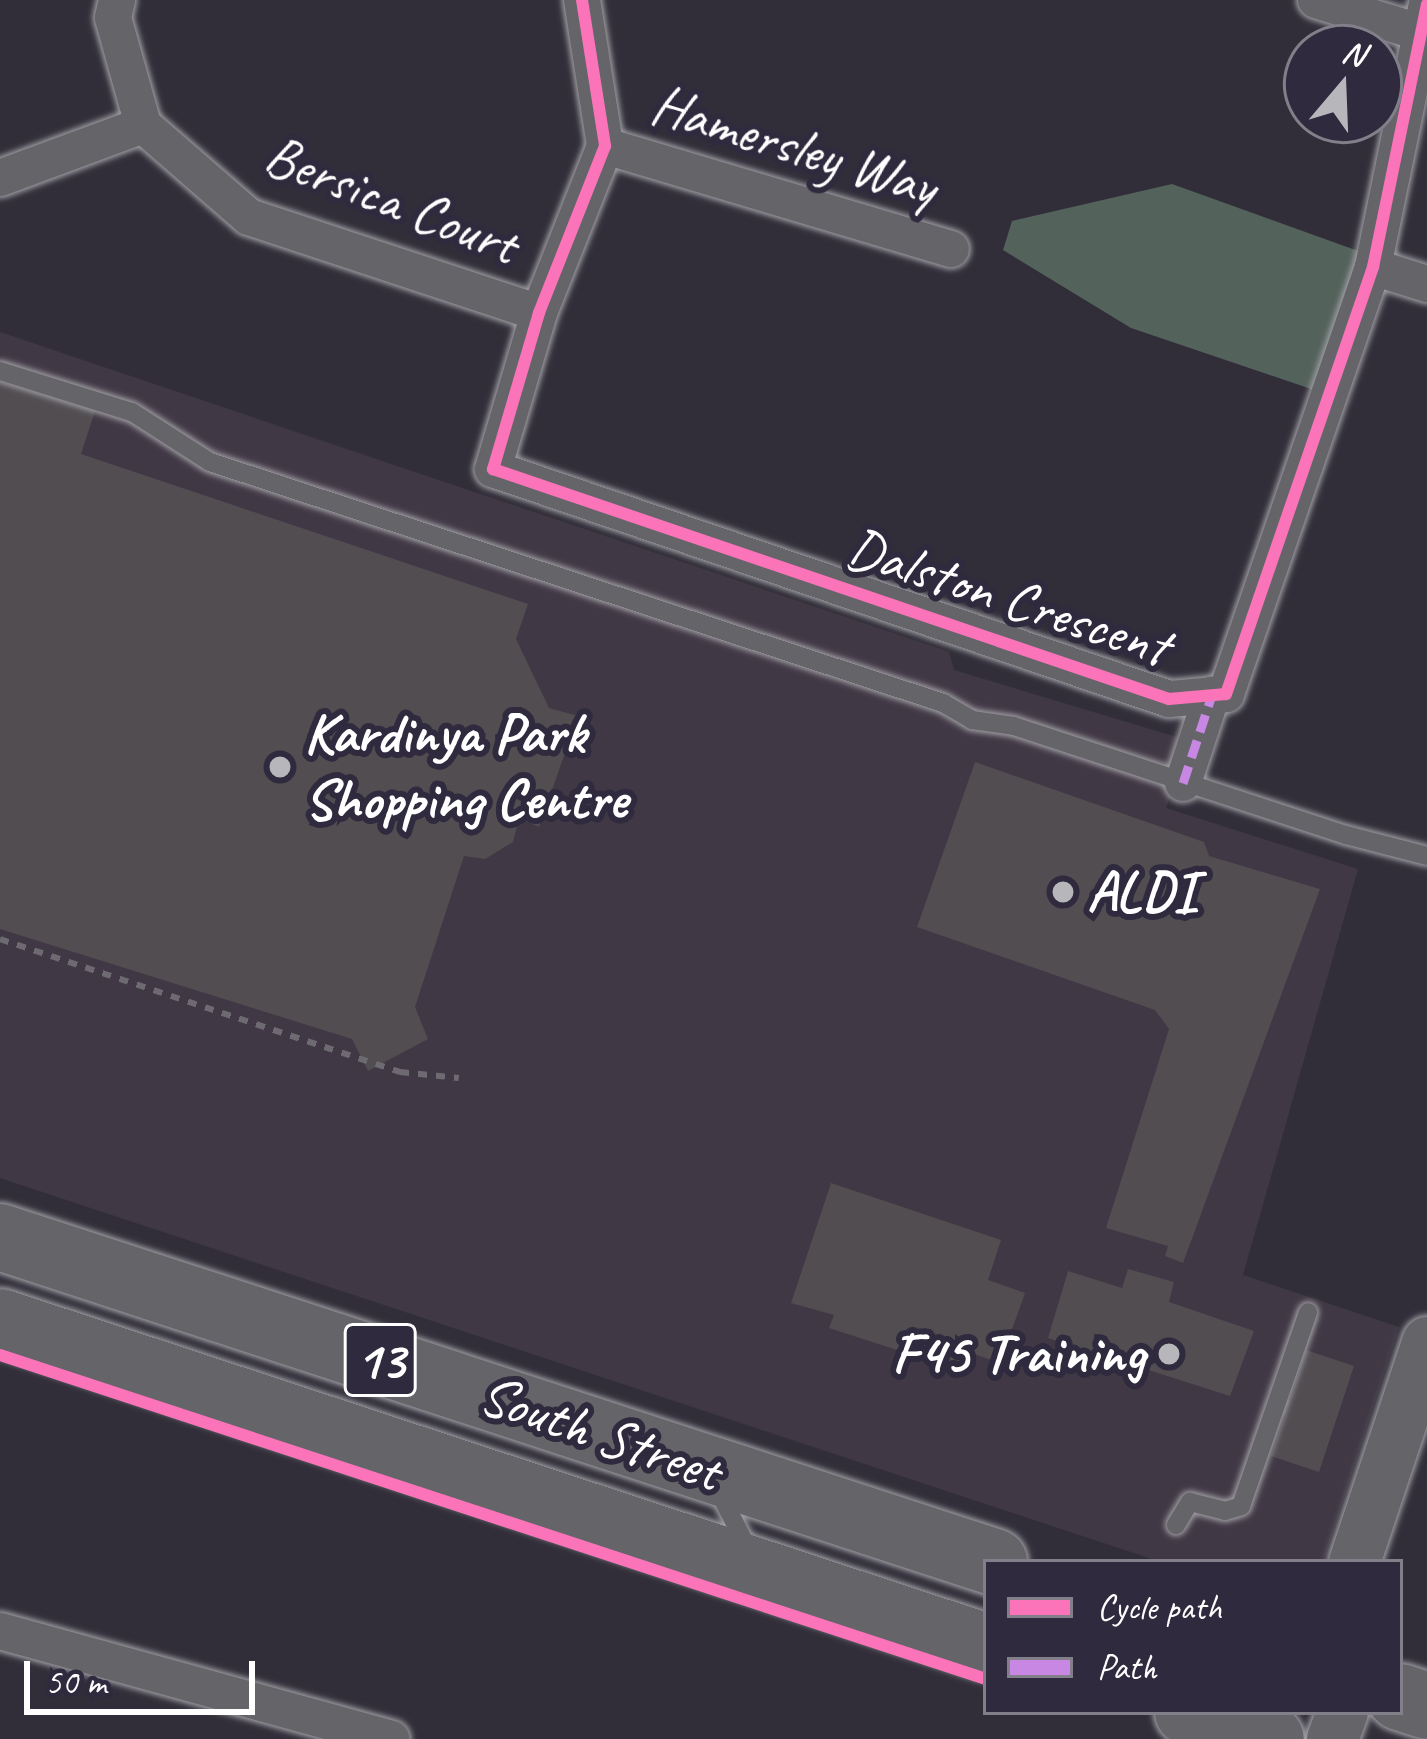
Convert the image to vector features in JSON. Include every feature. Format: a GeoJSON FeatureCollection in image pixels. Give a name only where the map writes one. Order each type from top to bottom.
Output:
{"type":"FeatureCollection","features":[{"type":"Feature","properties":{"kind":"highway","name":"South Street"},"geometry":{"type":"LineString","coordinates":[[0,1237],[985,1559]]}},
{"type":"Feature","properties":{"kind":"highway","name":"South Street"},"geometry":{"type":"LineString","coordinates":[[0,1322],[983,1646]]}},
{"type":"Feature","properties":{"kind":"highway"},"geometry":{"type":"LineString","coordinates":[[1197,1715],[1271,1739]]}},
{"type":"Feature","properties":{"kind":"street"},"geometry":{"type":"LineString","coordinates":[[0,178],[143,125],[113,18],[117,0]]}},
{"type":"Feature","properties":{"kind":"street"},"geometry":{"type":"LineString","coordinates":[[539,313],[605,146],[582,0]]}},
{"type":"Feature","properties":{"kind":"street"},"geometry":{"type":"LineString","coordinates":[[1316,0],[1425,18]]}},
{"type":"Feature","properties":{"kind":"street","name":"Dalston Crescent"},"geometry":{"type":"LineString","coordinates":[[539,313],[493,469],[1169,698],[1226,694],[1373,267],[1425,18]]}},
{"type":"Feature","properties":{"kind":"street","name":"Bersica Court"},"geometry":{"type":"LineString","coordinates":[[143,125],[249,217],[539,313]]}},
{"type":"Feature","properties":{"kind":"street","name":"Hamersley Way"},"geometry":{"type":"LineString","coordinates":[[605,146],[951,249]]}},
{"type":"Feature","properties":{"kind":"street"},"geometry":{"type":"LineString","coordinates":[[1373,267],[1427,284]]}},
{"type":"Feature","properties":{"kind":"street"},"geometry":{"type":"LineString","coordinates":[[1183,783],[1212,695]]}},
{"type":"Feature","properties":{"kind":"street"},"geometry":{"type":"LineString","coordinates":[[1355,1559],[1427,1342]]}},
{"type":"Feature","properties":{"kind":"street"},"geometry":{"type":"LineString","coordinates":[[1391,1559],[1427,1439]]}},
{"type":"Feature","properties":{"kind":"street"},"geometry":{"type":"LineString","coordinates":[[0,1630],[374,1736]]}},
{"type":"Feature","properties":{"kind":"lane"},"geometry":{"type":"LineString","coordinates":[[0,370],[132,412],[210,462],[943,703],[972,720],[1014,726],[1183,783],[1427,856]]}},
{"type":"Feature","properties":{"kind":"lane"},"geometry":{"type":"LineString","coordinates":[[1176,1525],[1190,1502],[1225,1510],[1241,1506],[1308,1312]]}},
{"type":"Feature","properties":{"kind":"lane"},"geometry":{"type":"LineString","coordinates":[[709,1470],[730,1521],[766,1576]]}},
{"type":"Feature","properties":{"kind":"path"},"geometry":{"type":"LineString","coordinates":[[0,939],[400,1072],[459,1078]]}},
{"type":"Feature","properties":{"kind":"shaded area"},"geometry":{"type":"Polygon","coordinates":[[[1172,184],[1361,252],[1317,391],[1131,328],[1003,250],[1012,221],[1172,184]]]}},
{"type":"Feature","properties":{"kind":"shaded area"},"geometry":{"type":"Polygon","coordinates":[[[0,332],[949,652],[954,670],[1190,741],[1166,808],[1358,869],[1243,1275],[1399,1327],[1324,1559],[1152,1559],[0,1178],[0,332]]]}},
{"type":"Feature","properties":{"kind":"building","name":"Kardinya Park Shopping Centre"},"geometry":{"type":"Polygon","coordinates":[[[0,382],[95,411],[81,454],[528,604],[516,639],[549,708],[578,716],[539,827],[519,818],[513,842],[485,859],[464,856],[415,1007],[428,1039],[368,1071],[352,1039],[0,929],[0,382]]]}},
{"type":"Feature","properties":{"kind":"building"},"geometry":{"type":"Polygon","coordinates":[[[975,762],[1204,842],[1209,856],[1320,889],[1183,1263],[1165,1256],[1168,1246],[1106,1228],[1169,1029],[1155,1010],[917,927],[975,762]]]}},
{"type":"Feature","properties":{"kind":"building"},"geometry":{"type":"Polygon","coordinates":[[[831,1183],[1001,1240],[988,1280],[1025,1293],[1000,1363],[971,1353],[965,1372],[829,1328],[834,1315],[791,1303],[831,1183]]]}},
{"type":"Feature","properties":{"kind":"building"},"geometry":{"type":"Polygon","coordinates":[[[1128,1269],[1174,1282],[1169,1302],[1254,1331],[1230,1396],[1048,1338],[1068,1271],[1122,1288],[1128,1269]]]}},
{"type":"Feature","properties":{"kind":"building"},"geometry":{"type":"Polygon","coordinates":[[[1306,1350],[1354,1366],[1319,1472],[1271,1456],[1285,1416],[1266,1410],[1271,1394],[1290,1400],[1306,1350]]]}},
{"type":"Feature","properties":{"kind":"marked path"},"geometry":{"type":"LineString","coordinates":[[1183,783],[1212,695]]}},
{"type":"Feature","properties":{"kind":"cycle path"},"geometry":{"type":"LineString","coordinates":[[582,0],[605,146],[539,313],[493,469],[1169,699],[1226,694],[1373,267],[1427,4]]}},
{"type":"Feature","properties":{"kind":"cycle path"},"geometry":{"type":"LineString","coordinates":[[0,1355],[983,1678]]}},
{"type":"Feature","properties":{"kind":"place","name":"Kardinya Park Shopping Centre"},"geometry":{"type":"Point","coordinates":[280,767]}},
{"type":"Feature","properties":{"kind":"place","name":"ALDI"},"geometry":{"type":"Point","coordinates":[1063,892]}},
{"type":"Feature","properties":{"kind":"place","name":"F45 Training"},"geometry":{"type":"Point","coordinates":[1169,1354]}}]}
